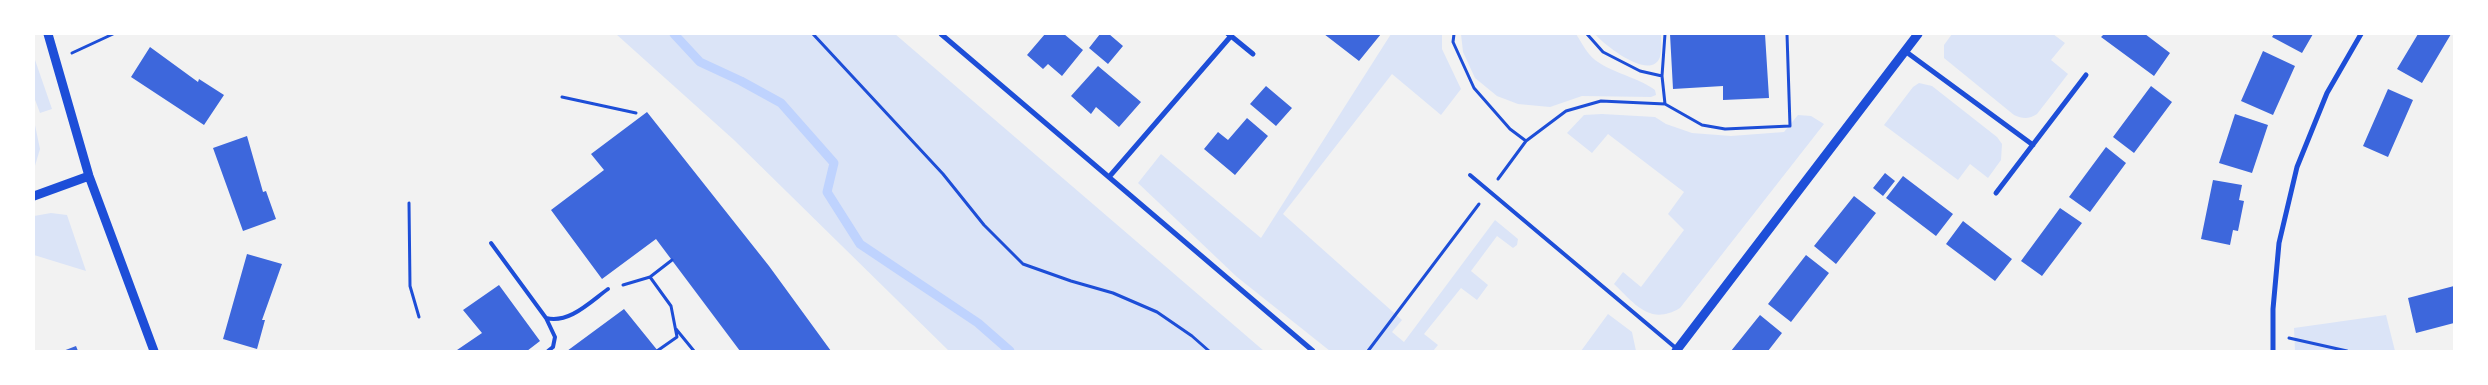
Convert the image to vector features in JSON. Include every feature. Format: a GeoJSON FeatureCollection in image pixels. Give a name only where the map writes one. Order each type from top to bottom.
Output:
{"type":"FeatureCollection","features":[{"type":"Feature","properties":{"kind":"street"},"geometry":{"type":"LineString","coordinates":[[48,34],[89,176],[154,351]]}},
{"type":"Feature","properties":{"kind":"street"},"geometry":{"type":"LineString","coordinates":[[941,34],[1313,351]]}},
{"type":"Feature","properties":{"kind":"street"},"geometry":{"type":"LineString","coordinates":[[1677,350],[1918,34]]}},
{"type":"Feature","properties":{"kind":"street"},"geometry":{"type":"LineString","coordinates":[[2273,351],[2279,243],[2297,167],[2327,93],[2361,34]]}},
{"type":"Feature","properties":{"kind":"street"},"geometry":{"type":"LineString","coordinates":[[1109,177],[1230,35],[1253,54]]}},
{"type":"Feature","properties":{"kind":"street"},"geometry":{"type":"LineString","coordinates":[[1905,50],[2033,145]]}},
{"type":"Feature","properties":{"kind":"street"},"geometry":{"type":"LineString","coordinates":[[1996,193],[2086,75]]}},
{"type":"Feature","properties":{"kind":"street"},"geometry":{"type":"LineString","coordinates":[[34,196],[89,176]]}},
{"type":"Feature","properties":{"kind":"lane"},"geometry":{"type":"LineString","coordinates":[[1470,175],[1677,350]]}},
{"type":"Feature","properties":{"kind":"lane"},"geometry":{"type":"LineString","coordinates":[[491,243],[546,318],[555,337],[553,347],[548,351]]}},
{"type":"Feature","properties":{"kind":"lane"},"geometry":{"type":"LineString","coordinates":[[546,318],[556,320],[567,318],[608,289]]}},
{"type":"Feature","properties":{"kind":"path"},"geometry":{"type":"LineString","coordinates":[[56,60],[113,34]]}},
{"type":"Feature","properties":{"kind":"path"},"geometry":{"type":"LineString","coordinates":[[813,34],[943,174],[984,224],[1023,264],[1071,281],[1113,292],[1157,312],[1192,336],[1209,351]]}},
{"type":"Feature","properties":{"kind":"path"},"geometry":{"type":"LineString","coordinates":[[1454,34],[1453,42],[1474,88],[1510,129],[1526,141]]}},
{"type":"Feature","properties":{"kind":"path"},"geometry":{"type":"LineString","coordinates":[[1587,34],[1603,52],[1640,71],[1662,76]]}},
{"type":"Feature","properties":{"kind":"path"},"geometry":{"type":"LineString","coordinates":[[1665,34],[1662,76],[1665,104]]}},
{"type":"Feature","properties":{"kind":"path"},"geometry":{"type":"LineString","coordinates":[[1368,351],[1526,141],[1566,112],[1601,102],[1665,104],[1702,126],[1725,129],[1790,126],[1787,34]]}},
{"type":"Feature","properties":{"kind":"path"},"geometry":{"type":"LineString","coordinates":[[562,97],[636,113]]}},
{"type":"Feature","properties":{"kind":"path"},"geometry":{"type":"LineString","coordinates":[[409,203],[410,286],[419,318]]}},
{"type":"Feature","properties":{"kind":"path"},"geometry":{"type":"LineString","coordinates":[[608,289],[650,277],[672,260]]}},
{"type":"Feature","properties":{"kind":"path"},"geometry":{"type":"LineString","coordinates":[[650,277],[671,306],[677,337],[657,351]]}},
{"type":"Feature","properties":{"kind":"path"},"geometry":{"type":"LineString","coordinates":[[675,328],[694,351]]}},
{"type":"Feature","properties":{"kind":"path"},"geometry":{"type":"LineString","coordinates":[[2273,334],[2347,351]]}},
{"type":"Feature","properties":{"kind":"shaded area"},"geometry":{"type":"Polygon","coordinates":[[[616,34],[895,34],[1264,351],[949,351],[734,140],[616,34]]]}},
{"type":"Feature","properties":{"kind":"shaded area"},"geometry":{"type":"Polygon","coordinates":[[[1391,34],[1442,34],[1442,49],[1461,89],[1441,115],[1392,74],[1283,214],[1402,320],[1392,332],[1404,342],[1495,220],[1518,239],[1517,245],[1513,248],[1497,236],[1471,271],[1488,285],[1477,300],[1461,288],[1424,334],[1438,345],[1433,351],[1330,351],[1237,277],[1138,183],[1161,154],[1261,238],[1391,34]]]}},
{"type":"Feature","properties":{"kind":"shaded area"},"geometry":{"type":"Polygon","coordinates":[[[1461,34],[1576,34],[1587,52],[1595,60],[1612,70],[1648,85],[1655,90],[1656,95],[1651,97],[1582,96],[1550,107],[1518,104],[1497,96],[1475,78],[1463,52],[1461,34]]]}},
{"type":"Feature","properties":{"kind":"shaded area"},"geometry":{"type":"Polygon","coordinates":[[[1595,34],[1661,34],[1660,57],[1655,64],[1638,64],[1617,53],[1595,34]]]}},
{"type":"Feature","properties":{"kind":"shaded area"},"geometry":{"type":"Polygon","coordinates":[[[1952,34],[2053,34],[2065,43],[2051,60],[2068,74],[2037,114],[2029,118],[2014,115],[1944,58],[1944,45],[1952,34]]]}},
{"type":"Feature","properties":{"kind":"shaded area"},"geometry":{"type":"Polygon","coordinates":[[[34,57],[52,109],[40,113],[34,97],[34,57]]]}},
{"type":"Feature","properties":{"kind":"shaded area"},"geometry":{"type":"Polygon","coordinates":[[[1919,83],[1932,86],[1997,137],[2002,144],[2001,160],[1988,178],[1970,164],[1958,180],[1884,125],[1913,87],[1919,83]]]}},
{"type":"Feature","properties":{"kind":"shaded area"},"geometry":{"type":"Polygon","coordinates":[[[1602,114],[1655,117],[1666,124],[1692,133],[1731,136],[1784,132],[1798,115],[1811,116],[1824,124],[1680,308],[1660,315],[1651,314],[1636,305],[1614,284],[1623,272],[1641,287],[1684,230],[1668,214],[1684,192],[1608,134],[1592,153],[1567,133],[1584,115],[1602,114]]]}},
{"type":"Feature","properties":{"kind":"shaded area"},"geometry":{"type":"Polygon","coordinates":[[[34,126],[40,149],[34,169],[34,126]]]}},
{"type":"Feature","properties":{"kind":"shaded area"},"geometry":{"type":"Polygon","coordinates":[[[51,213],[67,215],[86,271],[34,255],[34,216],[51,213]]]}},
{"type":"Feature","properties":{"kind":"shaded area"},"geometry":{"type":"Polygon","coordinates":[[[1608,314],[1632,332],[1636,351],[1581,351],[1608,314]]]}},
{"type":"Feature","properties":{"kind":"shaded area"},"geometry":{"type":"Polygon","coordinates":[[[2386,315],[2395,351],[2295,351],[2294,328],[2386,315]]]}},
{"type":"Feature","properties":{"kind":"building"},"geometry":{"type":"Polygon","coordinates":[[[1045,34],[1064,34],[1083,50],[1062,76],[1048,64],[1043,69],[1027,55],[1045,34]]]}},
{"type":"Feature","properties":{"kind":"building"},"geometry":{"type":"Polygon","coordinates":[[[1100,34],[1109,34],[1123,46],[1108,64],[1089,48],[1100,34]]]}},
{"type":"Feature","properties":{"kind":"building"},"geometry":{"type":"Polygon","coordinates":[[[1324,34],[1381,34],[1359,61],[1324,34]]]}},
{"type":"Feature","properties":{"kind":"building"},"geometry":{"type":"Polygon","coordinates":[[[1670,34],[1765,34],[1769,98],[1723,100],[1723,86],[1673,89],[1670,34]]]}},
{"type":"Feature","properties":{"kind":"building"},"geometry":{"type":"Polygon","coordinates":[[[2104,34],[2145,34],[2170,53],[2154,76],[2101,37],[2104,34]]]}},
{"type":"Feature","properties":{"kind":"building"},"geometry":{"type":"Polygon","coordinates":[[[2274,34],[2313,34],[2302,53],[2272,37],[2274,34]]]}},
{"type":"Feature","properties":{"kind":"building"},"geometry":{"type":"Polygon","coordinates":[[[2418,34],[2451,34],[2422,83],[2397,69],[2418,34]]]}},
{"type":"Feature","properties":{"kind":"building"},"geometry":{"type":"Polygon","coordinates":[[[150,47],[198,82],[199,79],[224,95],[204,125],[131,77],[150,47]]]}},
{"type":"Feature","properties":{"kind":"building"},"geometry":{"type":"Polygon","coordinates":[[[2263,51],[2295,66],[2273,115],[2241,101],[2263,51]]]}},
{"type":"Feature","properties":{"kind":"building"},"geometry":{"type":"Polygon","coordinates":[[[1098,66],[1141,102],[1119,127],[1096,107],[1091,114],[1071,96],[1098,66]]]}},
{"type":"Feature","properties":{"kind":"building"},"geometry":{"type":"Polygon","coordinates":[[[1266,86],[1292,108],[1276,126],[1250,104],[1266,86]]]}},
{"type":"Feature","properties":{"kind":"building"},"geometry":{"type":"Polygon","coordinates":[[[2151,86],[2172,102],[2134,153],[2113,137],[2151,86]]]}},
{"type":"Feature","properties":{"kind":"building"},"geometry":{"type":"Polygon","coordinates":[[[2388,89],[2413,100],[2388,157],[2363,146],[2388,89]]]}},
{"type":"Feature","properties":{"kind":"building"},"geometry":{"type":"Polygon","coordinates":[[[647,112],[769,266],[831,351],[740,351],[656,239],[602,279],[551,210],[604,170],[591,154],[647,112]]]}},
{"type":"Feature","properties":{"kind":"building"},"geometry":{"type":"Polygon","coordinates":[[[2235,114],[2268,125],[2252,173],[2219,163],[2235,114]]]}},
{"type":"Feature","properties":{"kind":"building"},"geometry":{"type":"Polygon","coordinates":[[[1247,118],[1268,136],[1235,175],[1204,149],[1218,132],[1228,140],[1247,118]]]}},
{"type":"Feature","properties":{"kind":"building"},"geometry":{"type":"Polygon","coordinates":[[[247,136],[263,192],[266,191],[276,219],[243,231],[213,148],[247,136]]]}},
{"type":"Feature","properties":{"kind":"building"},"geometry":{"type":"Polygon","coordinates":[[[2106,147],[2126,163],[2090,212],[2069,197],[2106,147]]]}},
{"type":"Feature","properties":{"kind":"building"},"geometry":{"type":"Polygon","coordinates":[[[1885,173],[1895,181],[1883,196],[1873,188],[1885,173]]]}},
{"type":"Feature","properties":{"kind":"building"},"geometry":{"type":"Polygon","coordinates":[[[1903,176],[1953,214],[1936,236],[1886,198],[1903,176]]]}},
{"type":"Feature","properties":{"kind":"building"},"geometry":{"type":"Polygon","coordinates":[[[2213,180],[2242,185],[2239,200],[2244,201],[2238,231],[2233,230],[2230,245],[2201,239],[2213,180]]]}},
{"type":"Feature","properties":{"kind":"building"},"geometry":{"type":"Polygon","coordinates":[[[1854,196],[1876,213],[1836,264],[1814,246],[1854,196]]]}},
{"type":"Feature","properties":{"kind":"building"},"geometry":{"type":"Polygon","coordinates":[[[2060,208],[2082,223],[2042,276],[2021,261],[2060,208]]]}},
{"type":"Feature","properties":{"kind":"building"},"geometry":{"type":"Polygon","coordinates":[[[1963,221],[2012,259],[1995,281],[1946,244],[1963,221]]]}},
{"type":"Feature","properties":{"kind":"building"},"geometry":{"type":"Polygon","coordinates":[[[247,254],[282,264],[262,320],[265,320],[257,349],[223,339],[247,254]]]}},
{"type":"Feature","properties":{"kind":"building"},"geometry":{"type":"Polygon","coordinates":[[[1806,255],[1829,273],[1791,322],[1768,304],[1806,255]]]}},
{"type":"Feature","properties":{"kind":"building"},"geometry":{"type":"Polygon","coordinates":[[[499,285],[540,341],[527,351],[458,351],[482,333],[463,310],[499,285]]]}},
{"type":"Feature","properties":{"kind":"building"},"geometry":{"type":"Polygon","coordinates":[[[2454,286],[2454,323],[2416,333],[2408,298],[2454,286]]]}},
{"type":"Feature","properties":{"kind":"building"},"geometry":{"type":"Polygon","coordinates":[[[624,309],[658,351],[567,351],[624,309]]]}},
{"type":"Feature","properties":{"kind":"building"},"geometry":{"type":"Polygon","coordinates":[[[1760,315],[1782,333],[1768,351],[1731,351],[1760,315]]]}},
{"type":"Feature","properties":{"kind":"building"},"geometry":{"type":"Polygon","coordinates":[[[76,346],[78,351],[63,351],[76,346]]]}},
{"type":"Feature","properties":{"kind":"waterway"},"geometry":{"type":"LineString","coordinates":[[674,34],[700,62],[741,81],[781,103],[834,163],[827,192],[860,244],[978,323],[1010,351]]}}]}
